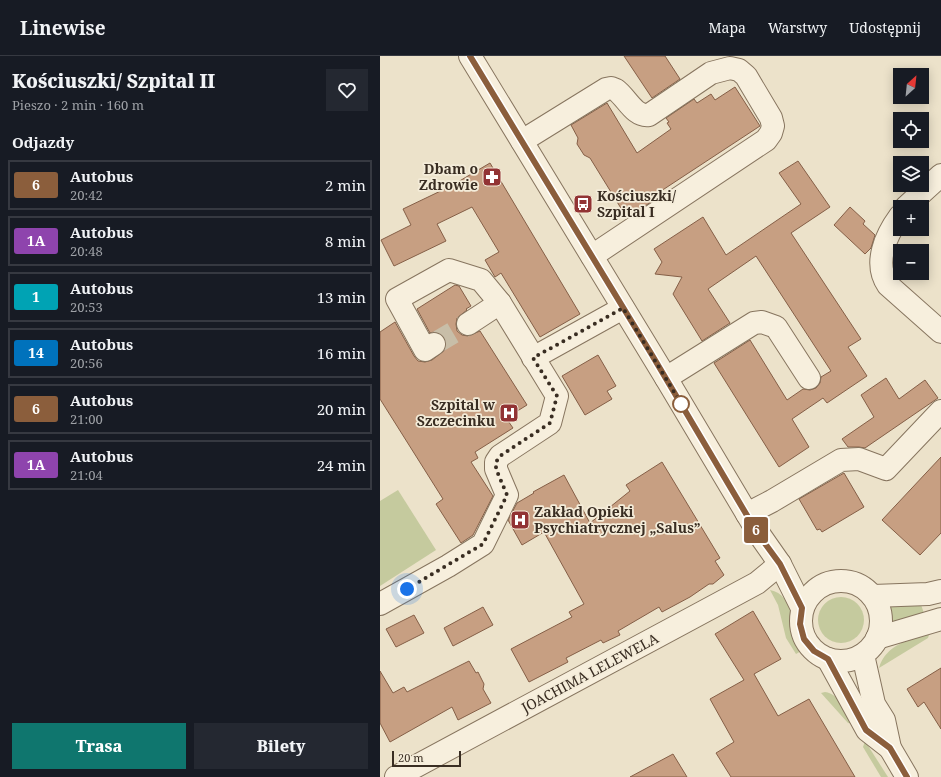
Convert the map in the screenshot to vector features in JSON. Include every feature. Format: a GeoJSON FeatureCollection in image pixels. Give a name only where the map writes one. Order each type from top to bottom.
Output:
{"type":"FeatureCollection","features":[{"type":"Feature","properties":{"kind":"street"},"geometry":{"type":"LineString","coordinates":[[470,56],[666,378],[758,534],[780,564],[802,608]]}},
{"type":"Feature","properties":{"kind":"street"},"geometry":{"type":"LineString","coordinates":[[522,141],[606,89],[612,88],[616,90],[636,112],[649,115],[711,73],[730,68],[739,70],[746,76],[771,118],[773,126],[771,133],[766,140],[592,256]]}},
{"type":"Feature","properties":{"kind":"street"},"geometry":{"type":"LineString","coordinates":[[914,200],[941,175]]}},
{"type":"Feature","properties":{"kind":"street"},"geometry":{"type":"LineString","coordinates":[[893,226],[884,246],[881,265],[884,278],[888,285],[941,332]]}},
{"type":"Feature","properties":{"kind":"street"},"geometry":{"type":"LineString","coordinates":[[380,604],[448,566],[483,544],[507,495],[496,469],[496,462],[500,456],[550,423],[557,396],[500,303],[481,280],[449,270],[397,299],[425,350],[434,344]]}},
{"type":"Feature","properties":{"kind":"street"},"geometry":{"type":"LineString","coordinates":[[468,324],[500,303]]}},
{"type":"Feature","properties":{"kind":"street"},"geometry":{"type":"LineString","coordinates":[[533,358],[623,308]]}},
{"type":"Feature","properties":{"kind":"street"},"geometry":{"type":"LineString","coordinates":[[666,378],[754,323],[762,322],[776,327],[809,378]]}},
{"type":"Feature","properties":{"kind":"street"},"geometry":{"type":"LineString","coordinates":[[747,514],[841,460],[859,459],[886,469],[941,411]]}},
{"type":"Feature","properties":{"kind":"street"},"geometry":{"type":"LineString","coordinates":[[780,564],[821,585]]}},
{"type":"Feature","properties":{"kind":"street","name":"JOACHIMA LELEWELA"},"geometry":{"type":"LineString","coordinates":[[396,777],[757,583],[780,564]]}},
{"type":"Feature","properties":{"kind":"street"},"geometry":{"type":"LineString","coordinates":[[839,580],[858,584],[873,596],[879,609],[881,624],[877,638],[863,655],[852,660],[840,661],[828,659],[814,651],[804,639],[800,624],[802,608],[810,595],[821,585],[839,580]]}},
{"type":"Feature","properties":{"kind":"street"},"geometry":{"type":"LineString","coordinates":[[873,596],[928,594],[941,591]]}},
{"type":"Feature","properties":{"kind":"street"},"geometry":{"type":"LineString","coordinates":[[877,638],[941,619]]}},
{"type":"Feature","properties":{"kind":"street"},"geometry":{"type":"LineString","coordinates":[[863,655],[874,704],[884,720],[890,748],[907,777]]}},
{"type":"Feature","properties":{"kind":"street"},"geometry":{"type":"LineString","coordinates":[[828,659],[866,730],[890,748]]}},
{"type":"Feature","properties":{"kind":"green space"},"geometry":{"type":"Polygon","coordinates":[[[398,490],[436,550],[380,586],[380,501],[398,490]]]}},
{"type":"Feature","properties":{"kind":"green space"},"geometry":{"type":"Polygon","coordinates":[[[770,590],[778,593],[789,606],[799,642],[803,650],[796,654],[786,638],[778,605],[770,590]]]}},
{"type":"Feature","properties":{"kind":"green space"},"geometry":{"type":"Polygon","coordinates":[[[836,597],[846,597],[858,603],[863,611],[863,629],[858,637],[850,642],[836,643],[828,640],[821,633],[818,625],[818,615],[821,607],[828,600],[836,597]]]}},
{"type":"Feature","properties":{"kind":"green space"},"geometry":{"type":"Polygon","coordinates":[[[920,602],[925,616],[891,625],[889,603],[920,602]]]}},
{"type":"Feature","properties":{"kind":"green space"},"geometry":{"type":"Polygon","coordinates":[[[930,632],[928,638],[879,668],[882,660],[893,648],[907,640],[930,632]]]}},
{"type":"Feature","properties":{"kind":"green space"},"geometry":{"type":"Polygon","coordinates":[[[821,693],[830,693],[839,700],[854,724],[848,723],[821,693]]]}},
{"type":"Feature","properties":{"kind":"green space"},"geometry":{"type":"Polygon","coordinates":[[[865,741],[888,777],[881,777],[863,747],[865,741]]]}},
{"type":"Feature","properties":{"kind":"building"},"geometry":{"type":"Polygon","coordinates":[[[624,56],[665,56],[680,79],[652,98],[624,56]]]}},
{"type":"Feature","properties":{"kind":"building"},"geometry":{"type":"Polygon","coordinates":[[[735,87],[760,126],[658,193],[660,196],[627,218],[590,158],[584,155],[577,144],[578,138],[571,125],[607,103],[637,153],[671,129],[666,118],[694,99],[697,103],[711,94],[715,100],[735,87]]]}},
{"type":"Feature","properties":{"kind":"building"},"geometry":{"type":"Polygon","coordinates":[[[798,161],[830,207],[791,233],[861,339],[848,347],[867,376],[827,403],[823,398],[792,419],[809,447],[779,467],[714,363],[750,340],[787,400],[803,389],[810,390],[816,388],[820,383],[821,377],[831,371],[756,256],[708,289],[730,323],[702,341],[673,294],[682,277],[655,274],[662,262],[654,249],[703,217],[726,255],[801,204],[779,173],[798,161]]]}},
{"type":"Feature","properties":{"kind":"building"},"geometry":{"type":"Polygon","coordinates":[[[490,163],[580,314],[540,337],[501,273],[495,277],[485,260],[499,252],[472,207],[437,224],[446,241],[394,266],[381,240],[411,225],[403,209],[451,186],[490,163]]]}},
{"type":"Feature","properties":{"kind":"building"},"geometry":{"type":"Polygon","coordinates":[[[850,207],[865,221],[863,224],[875,235],[871,248],[865,254],[834,225],[850,207]]]}},
{"type":"Feature","properties":{"kind":"building"},"geometry":{"type":"Polygon","coordinates":[[[455,285],[459,286],[471,306],[457,318],[457,331],[462,335],[468,336],[480,331],[527,405],[506,418],[513,428],[475,452],[478,458],[471,462],[493,496],[473,535],[461,543],[436,504],[443,499],[380,399],[380,332],[395,322],[418,361],[425,362],[432,360],[445,350],[446,343],[444,337],[440,333],[430,333],[417,309],[455,285]]]}},
{"type":"Feature","properties":{"kind":"building"},"geometry":{"type":"Polygon","coordinates":[[[598,355],[616,386],[607,391],[612,399],[585,415],[562,376],[598,355]]]}},
{"type":"Feature","properties":{"kind":"building"},"geometry":{"type":"Polygon","coordinates":[[[886,378],[899,399],[925,380],[938,398],[865,448],[848,447],[842,439],[874,417],[861,395],[886,378]]]}},
{"type":"Feature","properties":{"kind":"building"},"geometry":{"type":"Polygon","coordinates":[[[941,457],[941,533],[920,555],[882,520],[941,457]]]}},
{"type":"Feature","properties":{"kind":"building"},"geometry":{"type":"Polygon","coordinates":[[[662,462],[720,558],[715,561],[724,575],[713,584],[709,584],[690,597],[662,612],[659,607],[618,631],[620,635],[603,643],[601,640],[566,658],[568,662],[529,682],[511,649],[572,617],[569,612],[584,604],[544,532],[522,545],[508,520],[517,503],[534,493],[533,492],[564,475],[590,523],[630,491],[626,485],[662,462]]]}},
{"type":"Feature","properties":{"kind":"building"},"geometry":{"type":"Polygon","coordinates":[[[844,473],[864,507],[822,532],[820,529],[817,530],[799,499],[844,473]]]}},
{"type":"Feature","properties":{"kind":"building"},"geometry":{"type":"Polygon","coordinates":[[[483,607],[493,625],[453,646],[444,628],[483,607]]]}},
{"type":"Feature","properties":{"kind":"building"},"geometry":{"type":"Polygon","coordinates":[[[753,611],[781,659],[754,674],[778,716],[809,699],[855,777],[731,777],[716,753],[734,742],[710,699],[744,680],[715,634],[753,611]]]}},
{"type":"Feature","properties":{"kind":"building"},"geometry":{"type":"Polygon","coordinates":[[[414,615],[424,633],[396,647],[386,629],[414,615]]]}},
{"type":"Feature","properties":{"kind":"building"},"geometry":{"type":"Polygon","coordinates":[[[469,661],[476,673],[478,672],[484,684],[483,689],[491,703],[458,720],[452,707],[390,742],[380,723],[380,671],[393,693],[404,687],[407,692],[469,661]]]}},
{"type":"Feature","properties":{"kind":"building"},"geometry":{"type":"Polygon","coordinates":[[[941,668],[941,729],[924,702],[918,707],[907,689],[941,668]]]}},
{"type":"Feature","properties":{"kind":"building"},"geometry":{"type":"Polygon","coordinates":[[[673,754],[687,777],[630,777],[673,754]]]}},
{"type":"Feature","properties":{"kind":"tunnel"},"geometry":{"type":"LineString","coordinates":[[434,344],[468,324]]}},
{"type":"Feature","properties":{"kind":"bus line","name":"6"},"geometry":{"type":"LineString","coordinates":[[470,56],[652,355],[758,534],[780,564],[802,608],[800,624],[804,639],[814,651],[828,659],[866,730],[890,748],[907,777]]}},
{"type":"Feature","properties":{"kind":"place","name":"Dbam o Zdrowie"},"geometry":{"type":"Point","coordinates":[492,177]}},
{"type":"Feature","properties":{"kind":"place","name":"Kościuszki/ Szpital I"},"geometry":{"type":"Point","coordinates":[583,204]}},
{"type":"Feature","properties":{"kind":"place","name":"Szpital w Szczecinku"},"geometry":{"type":"Point","coordinates":[509,413]}},
{"type":"Feature","properties":{"kind":"place","name":"Zakład Opieki Psychiatrycznej „Salus”"},"geometry":{"type":"Point","coordinates":[520,520]}},
{"type":"Feature","properties":{"kind":"route"},"geometry":{"type":"LineString","coordinates":[[407,589],[483,544],[507,495],[496,469],[496,462],[500,456],[550,423],[557,396],[533,358],[623,308],[682,405],[681,404]]}}]}
